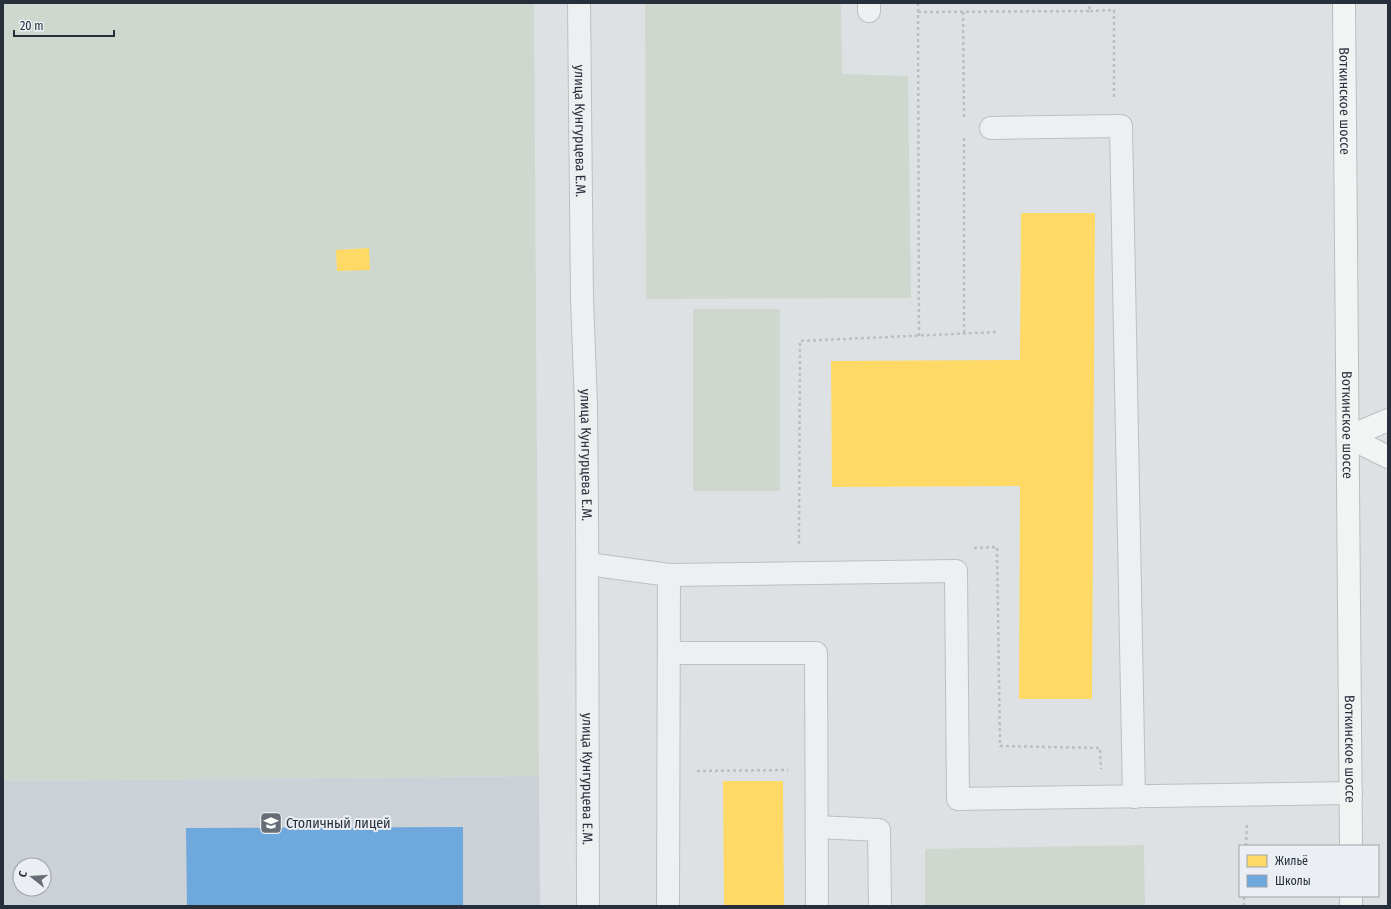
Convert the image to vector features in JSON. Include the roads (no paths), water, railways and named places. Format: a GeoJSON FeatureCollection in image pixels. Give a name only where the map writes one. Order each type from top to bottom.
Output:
{"type":"FeatureCollection","features":[{"type":"Feature","properties":{"kind":"main road","name":"Воткинское шоссе"},"geometry":{"type":"LineString","coordinates":[[1344,3],[1351,845]]}},
{"type":"Feature","properties":{"kind":"main road"},"geometry":{"type":"LineString","coordinates":[[1348,437],[1388,420]]}},
{"type":"Feature","properties":{"kind":"main road"},"geometry":{"type":"LineString","coordinates":[[1348,437],[1388,457]]}},
{"type":"Feature","properties":{"kind":"street","name":"улица Кунгурцева Е.М."},"geometry":{"type":"LineString","coordinates":[[579,3],[582,298],[586,406],[588,564],[588,906]]}},
{"type":"Feature","properties":{"kind":"street"},"geometry":{"type":"LineString","coordinates":[[991,128],[1121,126],[1134,797]]}},
{"type":"Feature","properties":{"kind":"street"},"geometry":{"type":"LineString","coordinates":[[588,564],[669,575],[956,571],[958,799],[1350,793]]}},
{"type":"Feature","properties":{"kind":"street"},"geometry":{"type":"LineString","coordinates":[[668,906],[669,575]]}},
{"type":"Feature","properties":{"kind":"street"},"geometry":{"type":"LineString","coordinates":[[669,653],[816,653],[817,906]]}},
{"type":"Feature","properties":{"kind":"street"},"geometry":{"type":"LineString","coordinates":[[817,827],[879,830],[880,906]]}},
{"type":"Feature","properties":{"kind":"place","name":"Столичный лицей"},"geometry":{"type":"Point","coordinates":[271,823]}}]}
